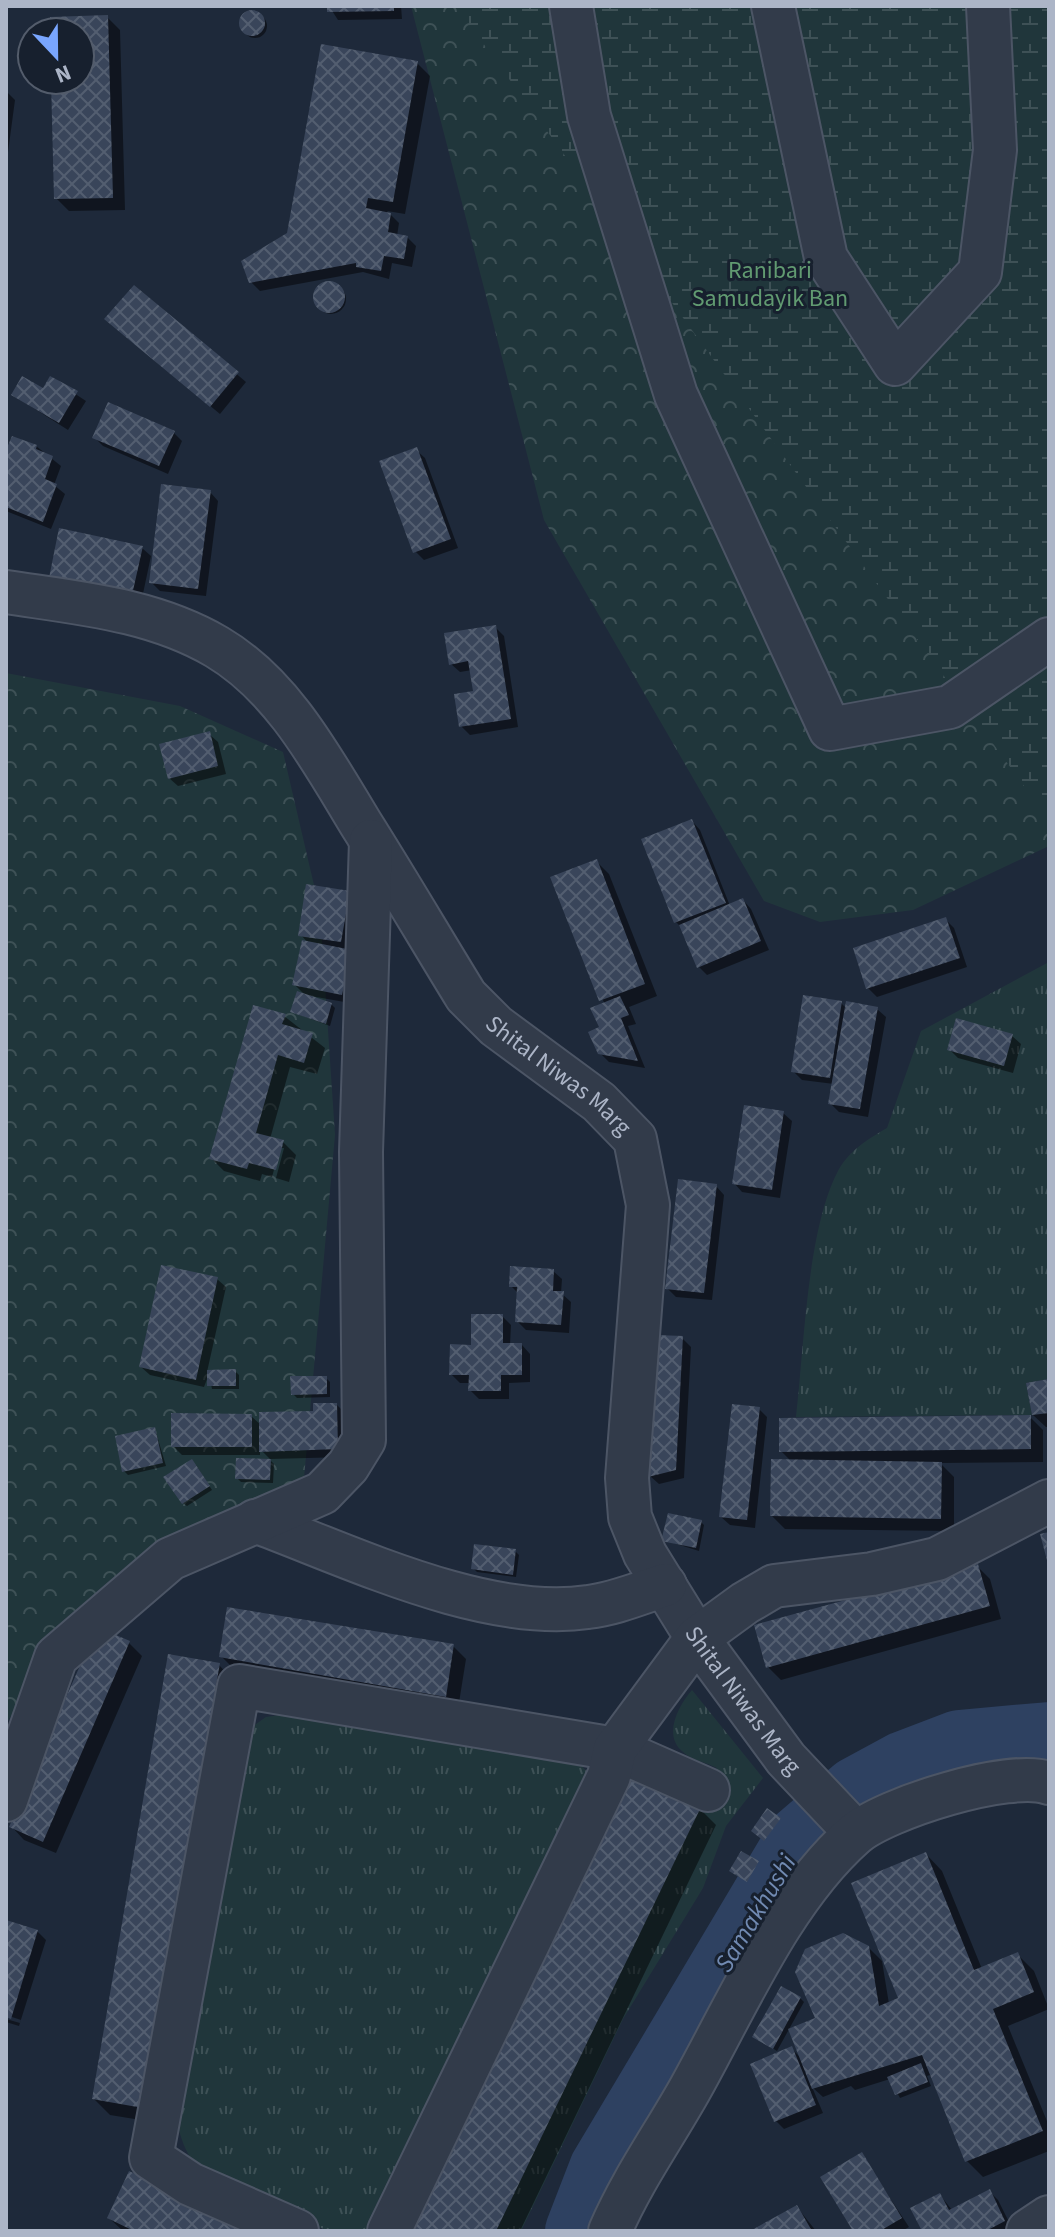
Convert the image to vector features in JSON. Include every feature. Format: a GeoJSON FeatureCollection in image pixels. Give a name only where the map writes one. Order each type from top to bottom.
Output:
{"type":"FeatureCollection","features":[{"type":"Feature","properties":{"kind":"street"},"geometry":{"type":"LineString","coordinates":[[571,6],[589,116],[676,395],[750,563],[830,729],[950,707],[1049,639]]}},
{"type":"Feature","properties":{"kind":"street"},"geometry":{"type":"LineString","coordinates":[[773,6],[826,258],[895,364],[980,272],[995,150],[988,6]]}},
{"type":"Feature","properties":{"kind":"street","name":"Shital Niwas Marg"},"geometry":{"type":"LineString","coordinates":[[6,592],[127,610],[217,647],[256,675],[291,715],[466,996],[496,1026],[599,1102],[635,1139],[648,1205],[627,1478],[630,1517],[645,1554],[697,1638],[786,1759],[849,1825]]}},
{"type":"Feature","properties":{"kind":"street"},"geometry":{"type":"LineString","coordinates":[[6,1800],[56,1657],[170,1559],[322,1493],[348,1466],[364,1440],[361,1152],[371,841]]}},
{"type":"Feature","properties":{"kind":"street"},"geometry":{"type":"LineString","coordinates":[[389,2231],[609,1776],[615,1749],[697,1638],[774,1586],[872,1574],[937,1559],[1049,1501]]}},
{"type":"Feature","properties":{"kind":"street"},"geometry":{"type":"LineString","coordinates":[[255,1521],[458,1595],[536,1610],[590,1607],[665,1585]]}},
{"type":"Feature","properties":{"kind":"street"},"geometry":{"type":"LineString","coordinates":[[297,2231],[190,2184],[151,2158],[239,1686],[615,1749],[708,1790]]}},
{"type":"Feature","properties":{"kind":"street"},"geometry":{"type":"LineString","coordinates":[[610,2231],[628,2190],[674,2118],[788,1914],[849,1825],[994,1783],[1049,1783]]}},
{"type":"Feature","properties":{"kind":"street"},"geometry":{"type":"LineString","coordinates":[[1028,2231],[1049,2217]]}},
{"type":"Feature","properties":{"kind":"green space","name":"Ranibari Samudayik Ban"},"geometry":{"type":"Polygon","coordinates":[[[411,6],[1049,6],[1049,846],[913,910],[820,922],[764,901],[544,520],[411,6]]]}},
{"type":"Feature","properties":{"kind":"green space"},"geometry":{"type":"Polygon","coordinates":[[[456,6],[1049,6],[1048,819],[456,6]]]}},
{"type":"Feature","properties":{"kind":"green space"},"geometry":{"type":"Polygon","coordinates":[[[6,673],[180,706],[283,752],[320,911],[335,1135],[303,1489],[54,1646],[6,1724],[6,673]]]}},
{"type":"Feature","properties":{"kind":"green space"},"geometry":{"type":"Polygon","coordinates":[[[1049,962],[1049,1379],[1026,1383],[1032,1415],[796,1417],[813,1258],[827,1198],[841,1165],[852,1152],[887,1128],[921,1031],[1049,962]]]}},
{"type":"Feature","properties":{"kind":"green space"},"geometry":{"type":"Polygon","coordinates":[[[692,1690],[763,1778],[726,1826],[703,1888],[623,2019],[521,2231],[496,2231],[717,1768],[686,1755],[674,1737],[678,1712],[692,1690]]]}},
{"type":"Feature","properties":{"kind":"green space"},"geometry":{"type":"Polygon","coordinates":[[[293,1713],[581,1765],[593,1779],[370,2228],[355,2231],[332,2231],[315,2226],[257,2201],[203,2171],[188,2154],[177,2123],[249,1729],[266,1717],[293,1713]]]}},
{"type":"Feature","properties":{"kind":"building"},"geometry":{"type":"Polygon","coordinates":[[[327,6],[394,6],[394,11],[327,12],[327,6]]]}},
{"type":"Feature","properties":{"kind":"building"},"geometry":{"type":"Polygon","coordinates":[[[252,10],[261,14],[265,23],[261,32],[252,36],[243,32],[239,23],[243,14],[252,10]]]}},
{"type":"Feature","properties":{"kind":"building"},"geometry":{"type":"Polygon","coordinates":[[[108,15],[113,198],[54,199],[51,96],[96,96],[96,16],[79,16],[108,15]]]}},
{"type":"Feature","properties":{"kind":"building"},"geometry":{"type":"Polygon","coordinates":[[[321,44],[418,61],[393,202],[368,198],[366,208],[391,213],[388,232],[408,236],[404,259],[384,256],[381,271],[356,267],[356,263],[249,283],[241,261],[287,233],[321,44]]]}},
{"type":"Feature","properties":{"kind":"building"},"geometry":{"type":"Polygon","coordinates":[[[329,281],[340,286],[345,297],[340,308],[329,313],[318,308],[313,297],[318,286],[329,281]]]}},
{"type":"Feature","properties":{"kind":"building"},"geometry":{"type":"Polygon","coordinates":[[[134,285],[239,372],[210,407],[104,319],[134,285]]]}},
{"type":"Feature","properties":{"kind":"building"},"geometry":{"type":"Polygon","coordinates":[[[22,376],[43,388],[50,376],[78,391],[59,423],[11,395],[22,376]]]}},
{"type":"Feature","properties":{"kind":"building"},"geometry":{"type":"Polygon","coordinates":[[[108,402],[175,431],[159,466],[92,438],[108,402]]]}},
{"type":"Feature","properties":{"kind":"building"},"geometry":{"type":"Polygon","coordinates":[[[12,436],[37,445],[36,449],[53,456],[45,479],[57,484],[43,522],[6,507],[6,450],[12,436]]]}},
{"type":"Feature","properties":{"kind":"building"},"geometry":{"type":"Polygon","coordinates":[[[417,447],[451,539],[413,553],[379,461],[417,447]]]}},
{"type":"Feature","properties":{"kind":"building"},"geometry":{"type":"Polygon","coordinates":[[[161,484],[211,490],[198,589],[149,583],[161,484]]]}},
{"type":"Feature","properties":{"kind":"building"},"geometry":{"type":"Polygon","coordinates":[[[59,528],[143,546],[132,595],[49,578],[59,528]]]}},
{"type":"Feature","properties":{"kind":"building"},"geometry":{"type":"Polygon","coordinates":[[[496,625],[511,719],[459,727],[454,694],[473,691],[468,661],[449,665],[444,633],[496,625]]]}},
{"type":"Feature","properties":{"kind":"building"},"geometry":{"type":"Polygon","coordinates":[[[210,731],[218,766],[168,779],[159,744],[210,731]]]}},
{"type":"Feature","properties":{"kind":"building"},"geometry":{"type":"Polygon","coordinates":[[[692,819],[726,903],[674,923],[641,839],[692,819]]]}},
{"type":"Feature","properties":{"kind":"building"},"geometry":{"type":"Polygon","coordinates":[[[597,859],[645,984],[599,1001],[550,877],[597,859]]]}},
{"type":"Feature","properties":{"kind":"building"},"geometry":{"type":"Polygon","coordinates":[[[306,884],[350,891],[341,942],[298,936],[306,884]]]}},
{"type":"Feature","properties":{"kind":"building"},"geometry":{"type":"Polygon","coordinates":[[[743,898],[761,941],[697,968],[679,925],[743,898]]]}},
{"type":"Feature","properties":{"kind":"building"},"geometry":{"type":"Polygon","coordinates":[[[946,917],[960,958],[866,989],[853,948],[946,917]]]}},
{"type":"Feature","properties":{"kind":"building"},"geometry":{"type":"Polygon","coordinates":[[[302,940],[352,950],[342,995],[292,985],[302,940]]]}},
{"type":"Feature","properties":{"kind":"building"},"geometry":{"type":"Polygon","coordinates":[[[297,991],[332,1003],[326,1024],[290,1012],[297,991]]]}},
{"type":"Feature","properties":{"kind":"building"},"geometry":{"type":"Polygon","coordinates":[[[803,995],[842,1001],[830,1078],[791,1072],[803,995]]]}},
{"type":"Feature","properties":{"kind":"building"},"geometry":{"type":"Polygon","coordinates":[[[620,996],[629,1015],[621,1018],[638,1061],[598,1054],[588,1032],[599,1027],[590,1008],[620,996]]]}},
{"type":"Feature","properties":{"kind":"building"},"geometry":{"type":"Polygon","coordinates":[[[846,1001],[878,1007],[860,1109],[828,1104],[846,1001]]]}},
{"type":"Feature","properties":{"kind":"building"},"geometry":{"type":"Polygon","coordinates":[[[253,1005],[286,1014],[282,1024],[313,1033],[304,1063],[278,1055],[256,1133],[284,1140],[276,1170],[249,1163],[247,1169],[209,1159],[253,1005]]]}},
{"type":"Feature","properties":{"kind":"building"},"geometry":{"type":"Polygon","coordinates":[[[956,1018],[1013,1034],[1004,1066],[947,1050],[956,1018]]]}},
{"type":"Feature","properties":{"kind":"building"},"geometry":{"type":"Polygon","coordinates":[[[744,1105],[784,1111],[772,1190],[732,1184],[744,1105]]]}},
{"type":"Feature","properties":{"kind":"building"},"geometry":{"type":"Polygon","coordinates":[[[678,1179],[717,1184],[704,1293],[665,1289],[678,1179]]]}},
{"type":"Feature","properties":{"kind":"building"},"geometry":{"type":"Polygon","coordinates":[[[161,1265],[218,1277],[196,1380],[139,1367],[161,1265]]]}},
{"type":"Feature","properties":{"kind":"building"},"geometry":{"type":"Polygon","coordinates":[[[510,1266],[554,1269],[553,1291],[564,1291],[561,1325],[515,1322],[517,1287],[509,1287],[510,1266]]]}},
{"type":"Feature","properties":{"kind":"building"},"geometry":{"type":"Polygon","coordinates":[[[471,1314],[503,1314],[503,1343],[522,1343],[522,1375],[501,1375],[501,1391],[468,1391],[469,1375],[449,1375],[450,1344],[471,1345],[471,1314]]]}},
{"type":"Feature","properties":{"kind":"building"},"geometry":{"type":"Polygon","coordinates":[[[656,1335],[683,1336],[676,1470],[648,1477],[656,1335]]]}},
{"type":"Feature","properties":{"kind":"building"},"geometry":{"type":"Polygon","coordinates":[[[236,1369],[236,1386],[207,1386],[207,1370],[236,1369]]]}},
{"type":"Feature","properties":{"kind":"building"},"geometry":{"type":"Polygon","coordinates":[[[290,1376],[327,1376],[327,1394],[291,1395],[290,1376]]]}},
{"type":"Feature","properties":{"kind":"building"},"geometry":{"type":"Polygon","coordinates":[[[1049,1379],[1049,1413],[1032,1415],[1026,1383],[1049,1379]]]}},
{"type":"Feature","properties":{"kind":"building"},"geometry":{"type":"Polygon","coordinates":[[[313,1403],[337,1403],[338,1449],[259,1452],[259,1412],[313,1411],[313,1403]]]}},
{"type":"Feature","properties":{"kind":"building"},"geometry":{"type":"Polygon","coordinates":[[[732,1404],[760,1407],[747,1520],[719,1517],[732,1404]]]}},
{"type":"Feature","properties":{"kind":"building"},"geometry":{"type":"Polygon","coordinates":[[[171,1413],[252,1414],[252,1447],[171,1447],[171,1413]]]}},
{"type":"Feature","properties":{"kind":"building"},"geometry":{"type":"Polygon","coordinates":[[[1031,1415],[1031,1449],[779,1452],[779,1418],[1031,1415]]]}},
{"type":"Feature","properties":{"kind":"building"},"geometry":{"type":"Polygon","coordinates":[[[155,1427],[163,1463],[122,1472],[115,1436],[155,1427]]]}},
{"type":"Feature","properties":{"kind":"building"},"geometry":{"type":"Polygon","coordinates":[[[236,1458],[271,1459],[270,1480],[235,1479],[236,1458]]]}},
{"type":"Feature","properties":{"kind":"building"},"geometry":{"type":"Polygon","coordinates":[[[192,1459],[210,1486],[182,1504],[163,1477],[192,1459]]]}},
{"type":"Feature","properties":{"kind":"building"},"geometry":{"type":"Polygon","coordinates":[[[771,1459],[942,1462],[941,1519],[770,1516],[771,1459]]]}},
{"type":"Feature","properties":{"kind":"building"},"geometry":{"type":"Polygon","coordinates":[[[668,1513],[702,1520],[696,1548],[661,1541],[668,1513]]]}},
{"type":"Feature","properties":{"kind":"building"},"geometry":{"type":"Polygon","coordinates":[[[1049,1532],[1049,1564],[1048,1564],[1040,1534],[1049,1532]]]}},
{"type":"Feature","properties":{"kind":"building"},"geometry":{"type":"Polygon","coordinates":[[[474,1544],[516,1549],[513,1575],[471,1569],[474,1544]]]}},
{"type":"Feature","properties":{"kind":"building"},"geometry":{"type":"Polygon","coordinates":[[[978,1564],[990,1606],[766,1668],[754,1625],[978,1564]]]}},
{"type":"Feature","properties":{"kind":"building"},"geometry":{"type":"Polygon","coordinates":[[[227,1607],[454,1644],[446,1697],[219,1657],[227,1607]]]}},
{"type":"Feature","properties":{"kind":"building"},"geometry":{"type":"Polygon","coordinates":[[[97,1627],[130,1641],[43,1842],[9,1827],[97,1627]]]}},
{"type":"Feature","properties":{"kind":"building"},"geometry":{"type":"Polygon","coordinates":[[[168,1654],[220,1663],[143,2108],[92,2099],[168,1654]]]}},
{"type":"Feature","properties":{"kind":"building"},"geometry":{"type":"Polygon","coordinates":[[[631,1774],[701,1807],[496,2231],[410,2231],[631,1774]]]}},
{"type":"Feature","properties":{"kind":"building"},"geometry":{"type":"Polygon","coordinates":[[[767,1808],[781,1818],[764,1841],[751,1831],[767,1808]]]}},
{"type":"Feature","properties":{"kind":"building"},"geometry":{"type":"Polygon","coordinates":[[[741,1851],[759,1861],[747,1882],[729,1871],[741,1851]]]}},
{"type":"Feature","properties":{"kind":"building"},"geometry":{"type":"Polygon","coordinates":[[[926,1852],[974,1970],[1018,1952],[1034,1992],[993,2009],[1043,2131],[965,2162],[922,2055],[812,2089],[788,2029],[815,2018],[795,1972],[805,1949],[843,1933],[869,1946],[879,2006],[898,1998],[851,1883],[926,1852]]]}},
{"type":"Feature","properties":{"kind":"building"},"geometry":{"type":"Polygon","coordinates":[[[6,1920],[38,1930],[11,2019],[6,2017],[6,1920]]]}},
{"type":"Feature","properties":{"kind":"building"},"geometry":{"type":"Polygon","coordinates":[[[781,1986],[801,1997],[773,2049],[752,2037],[781,1986]]]}},
{"type":"Feature","properties":{"kind":"building"},"geometry":{"type":"Polygon","coordinates":[[[792,2046],[816,2105],[774,2122],[750,2064],[792,2046]]]}},
{"type":"Feature","properties":{"kind":"building"},"geometry":{"type":"Polygon","coordinates":[[[921,2063],[928,2082],[895,2095],[887,2077],[921,2063]]]}},
{"type":"Feature","properties":{"kind":"building"},"geometry":{"type":"Polygon","coordinates":[[[862,2152],[902,2218],[880,2231],[853,2231],[820,2177],[862,2152]]]}},
{"type":"Feature","properties":{"kind":"building"},"geometry":{"type":"Polygon","coordinates":[[[129,2171],[259,2231],[134,2231],[107,2218],[129,2171]]]}},
{"type":"Feature","properties":{"kind":"building"},"geometry":{"type":"Polygon","coordinates":[[[990,2189],[1005,2221],[986,2231],[922,2231],[910,2208],[940,2193],[949,2210],[990,2189]]]}},
{"type":"Feature","properties":{"kind":"building"},"geometry":{"type":"Polygon","coordinates":[[[797,2205],[812,2231],[750,2231],[797,2205]]]}},
{"type":"Feature","properties":{"kind":"waterway","name":"Samakhushi"},"geometry":{"type":"LineString","coordinates":[[579,2231],[603,2169],[799,1840],[856,1791],[904,1765],[959,1744],[1049,1736]]}}]}
